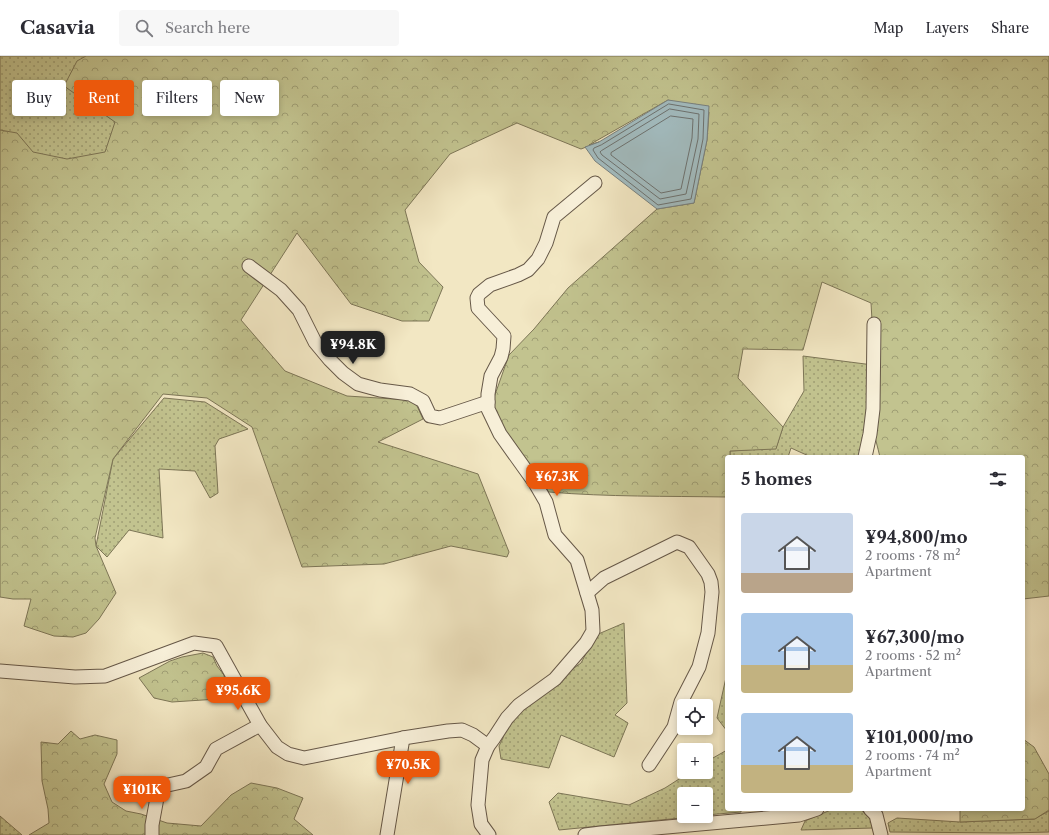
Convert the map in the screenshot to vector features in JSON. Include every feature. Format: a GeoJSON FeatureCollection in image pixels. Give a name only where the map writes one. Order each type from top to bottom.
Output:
{"type":"FeatureCollection","features":[{"type":"Feature","properties":{"kind":"street"},"geometry":{"type":"LineString","coordinates":[[489,835],[481,824],[478,805],[482,760],[488,746],[507,718],[519,705],[555,678],[586,643],[593,631],[592,610],[577,560],[555,535],[546,502],[535,483],[500,434],[488,409],[488,394],[491,376],[501,357],[504,336],[478,308],[477,298],[479,294],[490,285],[528,270],[538,259],[546,243],[554,217],[595,182]]}},
{"type":"Feature","properties":{"kind":"street"},"geometry":{"type":"LineString","coordinates":[[249,266],[280,290],[299,310],[315,342],[343,373],[358,384],[380,390],[410,394],[423,401],[430,416],[440,418],[488,402]]}},
{"type":"Feature","properties":{"kind":"street"},"geometry":{"type":"LineString","coordinates":[[865,455],[873,409],[874,324]]}},
{"type":"Feature","properties":{"kind":"street"},"geometry":{"type":"LineString","coordinates":[[587,593],[604,578],[677,542],[689,547],[708,574],[711,582],[712,592],[708,633],[699,667],[682,702],[674,727],[649,765]]}},
{"type":"Feature","properties":{"kind":"street"},"geometry":{"type":"LineString","coordinates":[[0,671],[75,676],[105,676],[194,643],[216,646],[260,725],[277,747],[288,754],[304,758],[403,738],[462,730],[473,735],[488,746]]}},
{"type":"Feature","properties":{"kind":"street"},"geometry":{"type":"LineString","coordinates":[[133,788],[159,787],[186,781],[206,767],[216,749],[260,725]]}},
{"type":"Feature","properties":{"kind":"street"},"geometry":{"type":"LineString","coordinates":[[387,832],[403,738]]}},
{"type":"Feature","properties":{"kind":"street"},"geometry":{"type":"LineString","coordinates":[[152,835],[152,825],[159,787]]}},
{"type":"Feature","properties":{"kind":"street"},"geometry":{"type":"LineString","coordinates":[[585,835],[799,815],[811,811]]}},
{"type":"Feature","properties":{"kind":"street"},"geometry":{"type":"LineString","coordinates":[[872,811],[876,815],[881,835]]}},
{"type":"Feature","properties":{"kind":"green space"},"geometry":{"type":"Polygon","coordinates":[[[0,56],[137,56],[144,159],[0,188],[0,56]]]}},
{"type":"Feature","properties":{"kind":"green space"},"geometry":{"type":"Polygon","coordinates":[[[86,56],[1049,56],[1049,596],[1025,599],[1025,455],[880,455],[872,425],[874,355],[871,303],[822,282],[803,350],[743,349],[738,378],[783,427],[776,449],[730,451],[730,455],[725,455],[725,497],[615,496],[549,492],[517,455],[491,406],[509,355],[534,329],[568,288],[657,209],[694,203],[707,140],[709,112],[668,100],[589,145],[599,142],[581,149],[517,123],[450,154],[405,210],[419,262],[443,287],[429,321],[402,321],[351,304],[297,233],[241,320],[285,371],[347,396],[410,400],[417,406],[423,419],[378,442],[478,474],[509,552],[507,557],[451,546],[384,564],[302,567],[252,427],[207,398],[163,394],[113,459],[95,538],[96,546],[116,593],[99,619],[86,633],[73,637],[54,636],[24,626],[31,599],[0,597],[0,130],[17,133],[33,152],[67,159],[105,152],[115,122],[106,116],[134,116],[134,80],[74,80],[74,93],[66,87],[66,82],[77,61],[86,56]]]}},
{"type":"Feature","properties":{"kind":"green space"},"geometry":{"type":"Polygon","coordinates":[[[803,356],[873,365],[861,455],[807,455],[791,448],[789,455],[730,455],[730,451],[776,448],[783,427],[804,391],[803,356]]]}},
{"type":"Feature","properties":{"kind":"green space"},"geometry":{"type":"Polygon","coordinates":[[[164,398],[205,402],[248,429],[219,439],[215,446],[218,493],[210,498],[195,471],[159,469],[163,538],[129,530],[107,557],[96,546],[113,459],[164,398]]]}},
{"type":"Feature","properties":{"kind":"green space"},"geometry":{"type":"Polygon","coordinates":[[[624,623],[627,703],[615,715],[628,723],[614,757],[561,735],[549,768],[501,759],[499,746],[503,738],[503,729],[528,701],[581,663],[596,635],[624,623]]]}},
{"type":"Feature","properties":{"kind":"green space"},"geometry":{"type":"Polygon","coordinates":[[[203,653],[213,657],[217,666],[224,675],[226,689],[218,699],[172,702],[154,698],[139,678],[170,661],[203,653]]]}},
{"type":"Feature","properties":{"kind":"green space"},"geometry":{"type":"Polygon","coordinates":[[[725,682],[725,728],[717,718],[725,682]]]}},
{"type":"Feature","properties":{"kind":"green space"},"geometry":{"type":"Polygon","coordinates":[[[71,731],[80,739],[95,735],[117,740],[117,754],[104,784],[112,802],[126,811],[141,814],[167,823],[201,826],[231,795],[251,783],[277,788],[303,798],[294,819],[313,835],[29,835],[49,823],[48,809],[42,781],[41,742],[58,744],[71,731]]]}},
{"type":"Feature","properties":{"kind":"green space"},"geometry":{"type":"Polygon","coordinates":[[[1025,740],[1034,747],[1049,774],[1049,810],[1035,819],[960,822],[960,811],[1025,811],[1025,740]]]}},
{"type":"Feature","properties":{"kind":"green space"},"geometry":{"type":"Polygon","coordinates":[[[725,751],[725,811],[741,812],[713,814],[713,787],[677,787],[677,818],[559,830],[549,802],[558,793],[629,805],[665,788],[679,779],[713,779],[713,758],[725,751]]]}},
{"type":"Feature","properties":{"kind":"green space"},"geometry":{"type":"Polygon","coordinates":[[[828,811],[862,811],[869,815],[873,828],[801,830],[805,821],[828,811]]]}},
{"type":"Feature","properties":{"kind":"green space"},"geometry":{"type":"Polygon","coordinates":[[[1049,811],[1049,832],[890,832],[888,823],[897,818],[960,822],[1034,819],[1049,811]]]}},
{"type":"Feature","properties":{"kind":"green space"},"geometry":{"type":"Polygon","coordinates":[[[0,816],[22,835],[0,835],[0,816]]]}},
{"type":"Feature","properties":{"kind":"water"},"geometry":{"type":"Polygon","coordinates":[[[668,100],[709,106],[707,140],[694,203],[657,209],[595,161],[585,147],[599,142],[668,100]]]}}]}
